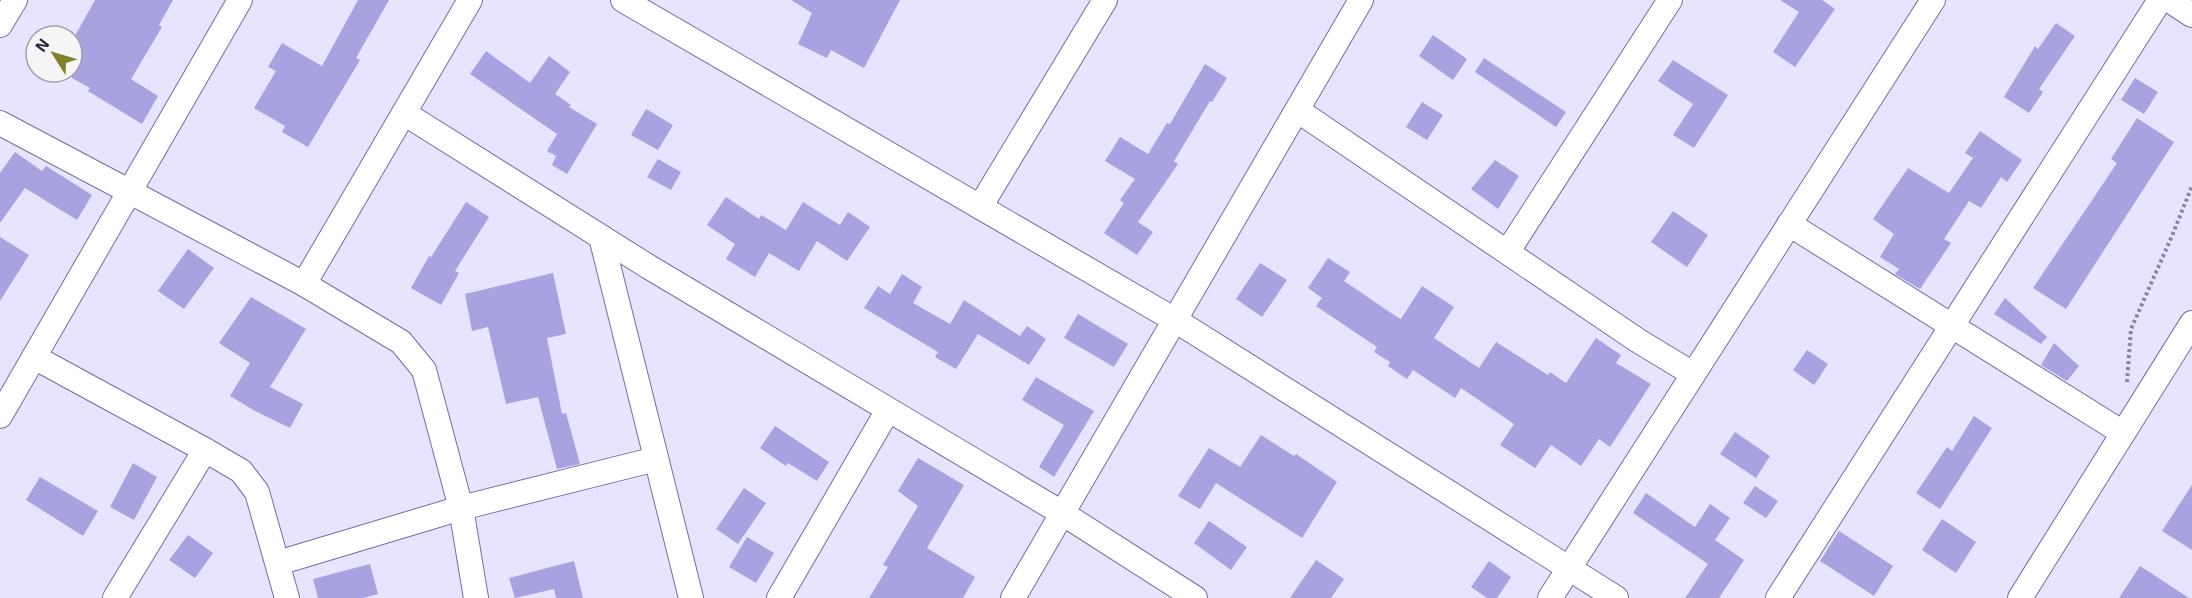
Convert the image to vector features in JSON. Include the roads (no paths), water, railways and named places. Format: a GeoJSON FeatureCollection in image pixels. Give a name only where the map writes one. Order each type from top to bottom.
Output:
{"type":"FeatureCollection","features":[{"type":"Feature","properties":{"kind":"street"},"geometry":{"type":"LineString","coordinates":[[0,25],[15,0]]}},
{"type":"Feature","properties":{"kind":"street"},"geometry":{"type":"LineString","coordinates":[[0,416],[240,0]]}},
{"type":"Feature","properties":{"kind":"street"},"geometry":{"type":"LineString","coordinates":[[304,284],[470,0]]}},
{"type":"Feature","properties":{"kind":"street"},"geometry":{"type":"LineString","coordinates":[[623,0],[1175,320],[1616,598]]}},
{"type":"Feature","properties":{"kind":"street"},"geometry":{"type":"LineString","coordinates":[[980,207],[1105,0]]}},
{"type":"Feature","properties":{"kind":"street"},"geometry":{"type":"LineString","coordinates":[[1508,251],[1670,0]]}},
{"type":"Feature","properties":{"kind":"street"},"geometry":{"type":"LineString","coordinates":[[1550,598],[1932,0]]}},
{"type":"Feature","properties":{"kind":"street"},"geometry":{"type":"LineString","coordinates":[[1778,598],[2160,0]]}},
{"type":"Feature","properties":{"kind":"street"},"geometry":{"type":"LineString","coordinates":[[2169,0],[2192,15]]}},
{"type":"Feature","properties":{"kind":"street"},"geometry":{"type":"LineString","coordinates":[[1012,598],[1298,110],[1351,3]]}},
{"type":"Feature","properties":{"kind":"street"},"geometry":{"type":"LineString","coordinates":[[1298,110],[1637,340],[1693,374]]}},
{"type":"Feature","properties":{"kind":"street"},"geometry":{"type":"LineString","coordinates":[[404,113],[602,237],[1062,513],[1195,598]]}},
{"type":"Feature","properties":{"kind":"street"},"geometry":{"type":"LineString","coordinates":[[0,123],[304,284],[401,342],[424,370],[461,508],[476,598]]}},
{"type":"Feature","properties":{"kind":"street"},"geometry":{"type":"LineString","coordinates":[[1789,224],[2123,433]]}},
{"type":"Feature","properties":{"kind":"street"},"geometry":{"type":"LineString","coordinates":[[602,237],[691,598]]}},
{"type":"Feature","properties":{"kind":"street"},"geometry":{"type":"LineString","coordinates":[[2020,598],[2192,322]]}},
{"type":"Feature","properties":{"kind":"street"},"geometry":{"type":"LineString","coordinates":[[34,357],[241,471],[257,492],[287,598]]}},
{"type":"Feature","properties":{"kind":"street"},"geometry":{"type":"LineString","coordinates":[[779,598],[888,410]]}},
{"type":"Feature","properties":{"kind":"street"},"geometry":{"type":"LineString","coordinates":[[115,598],[206,450]]}},
{"type":"Feature","properties":{"kind":"street"},"geometry":{"type":"LineString","coordinates":[[278,563],[461,508],[656,459]]}}]}
